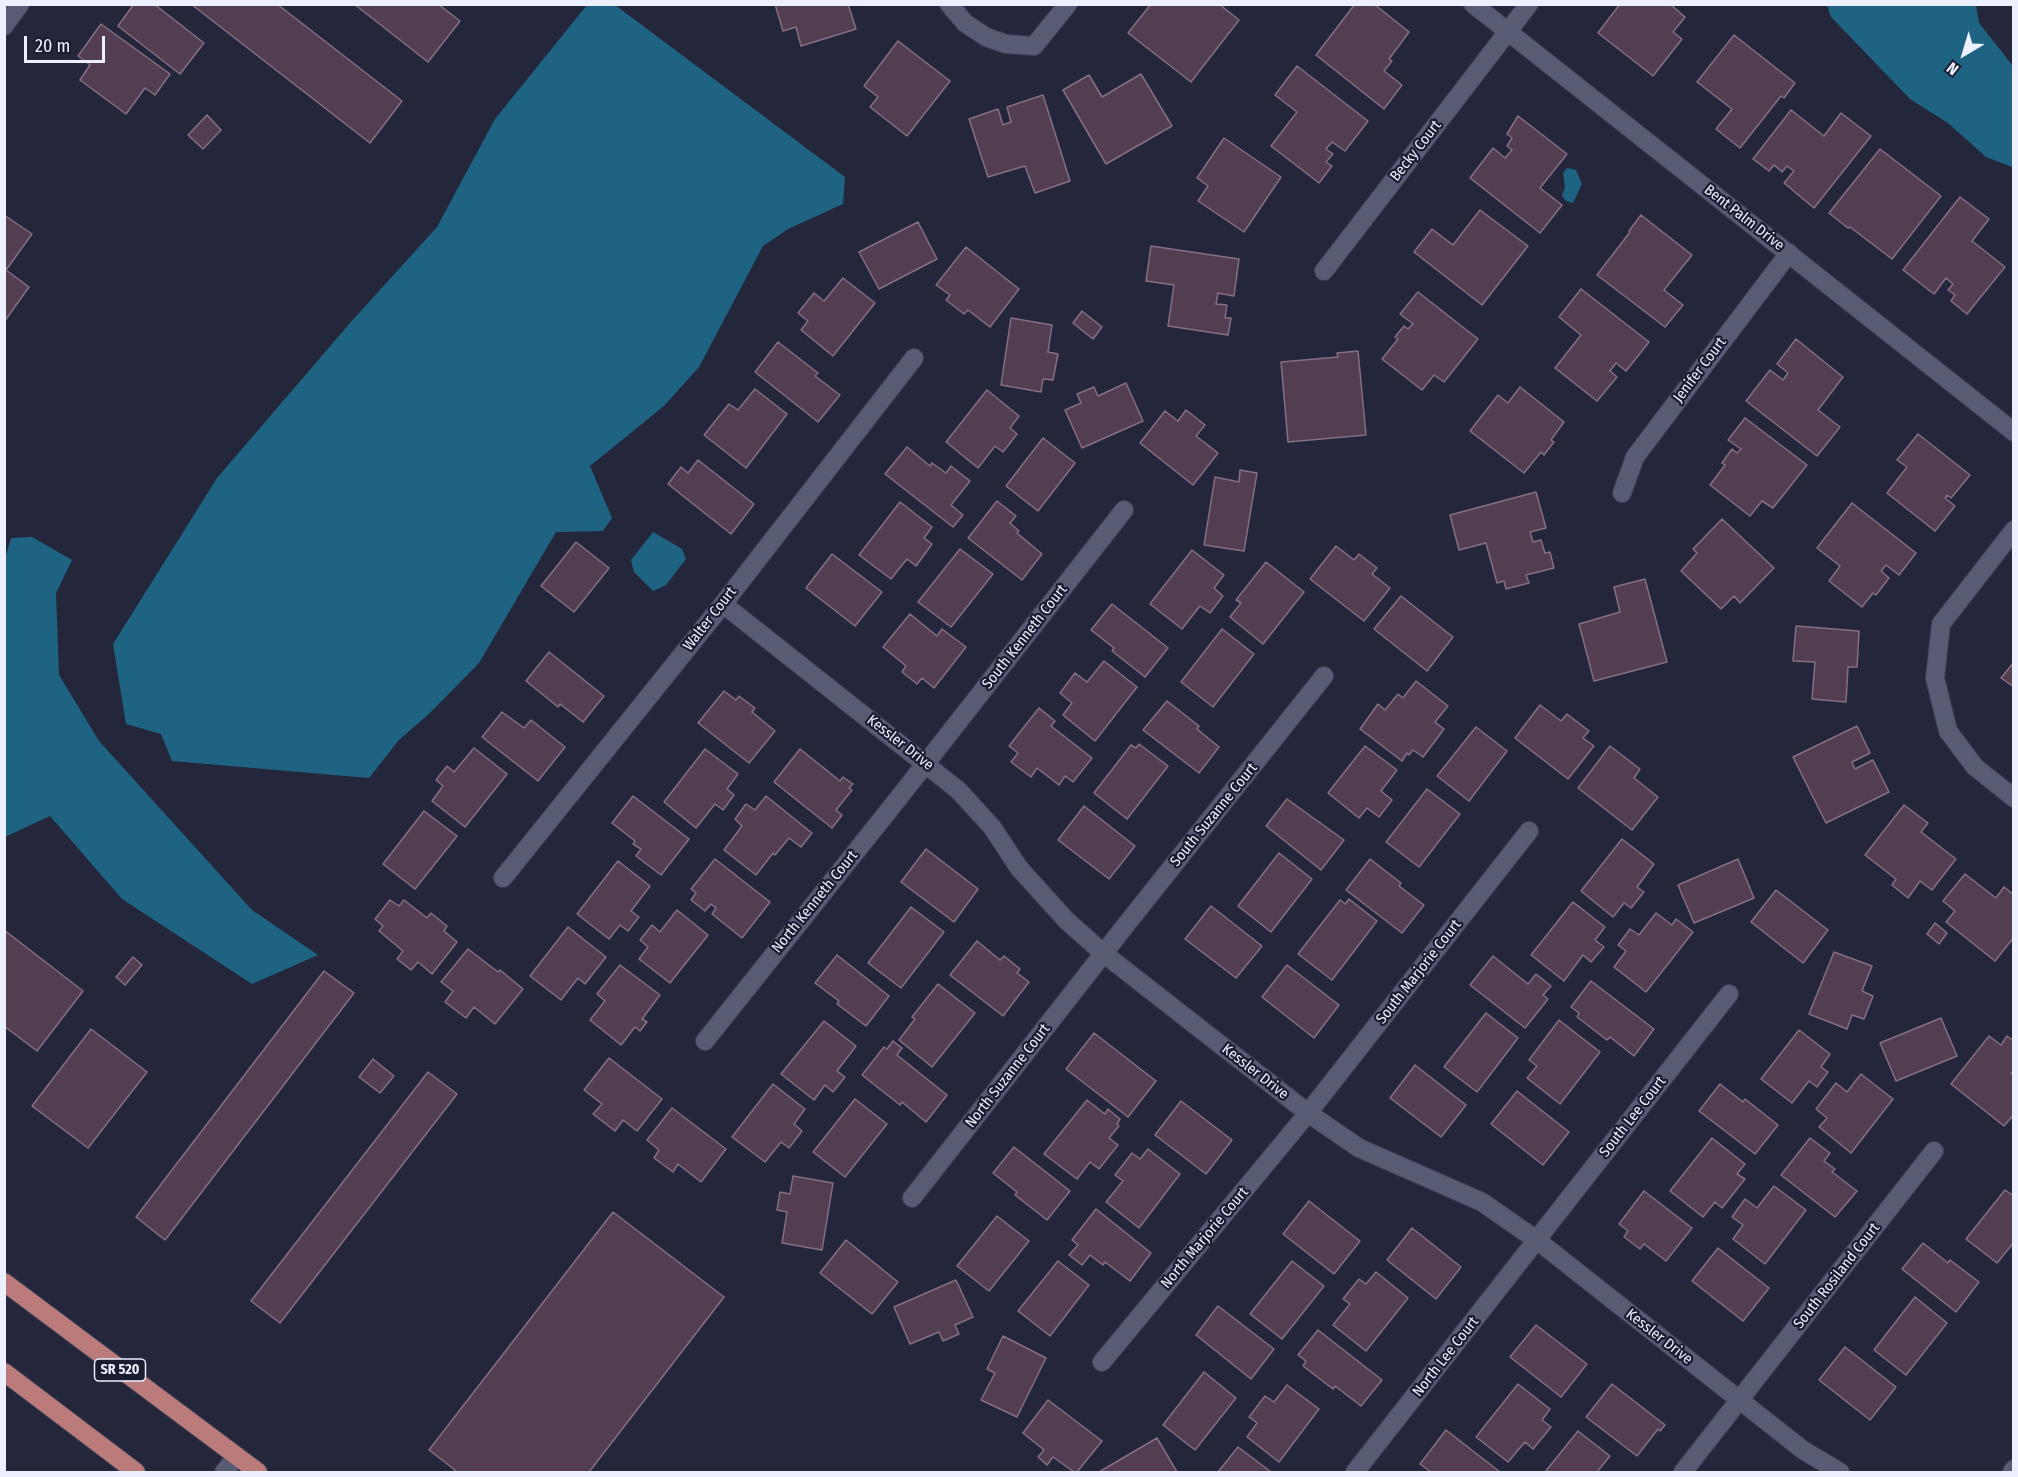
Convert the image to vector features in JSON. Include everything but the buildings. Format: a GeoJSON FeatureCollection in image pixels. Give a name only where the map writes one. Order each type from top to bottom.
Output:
{"type":"FeatureCollection","features":[{"type":"Feature","properties":{"kind":"main road","name":"SR 520"},"geometry":{"type":"LineString","coordinates":[[4,1282],[258,1473]]}},
{"type":"Feature","properties":{"kind":"main road"},"geometry":{"type":"LineString","coordinates":[[4,1372],[136,1473]]}},
{"type":"Feature","properties":{"kind":"street"},"geometry":{"type":"LineString","coordinates":[[4,26],[20,4]]}},
{"type":"Feature","properties":{"kind":"street"},"geometry":{"type":"LineString","coordinates":[[949,4],[964,23],[986,38],[1006,44],[1034,46],[1068,4]]}},
{"type":"Feature","properties":{"kind":"street","name":"Bent Palm Drive"},"geometry":{"type":"LineString","coordinates":[[1473,4],[2013,432]]}},
{"type":"Feature","properties":{"kind":"street","name":"Becky Court"},"geometry":{"type":"LineString","coordinates":[[1324,272],[1529,4]]}},
{"type":"Feature","properties":{"kind":"street","name":"Jenifer Court"},"geometry":{"type":"LineString","coordinates":[[1622,493],[1635,456],[1789,253]]}},
{"type":"Feature","properties":{"kind":"street","name":"Walter Court"},"geometry":{"type":"LineString","coordinates":[[503,878],[723,604],[914,358]]}},
{"type":"Feature","properties":{"kind":"street","name":"South Kenneth Court"},"geometry":{"type":"LineString","coordinates":[[926,763],[1124,510]]}},
{"type":"Feature","properties":{"kind":"street"},"geometry":{"type":"LineString","coordinates":[[2013,530],[1941,624],[1935,678],[1948,731],[1975,767],[2013,798]]}},
{"type":"Feature","properties":{"kind":"street","name":"Kessler Drive"},"geometry":{"type":"LineString","coordinates":[[723,604],[958,790],[992,827],[1019,868],[1066,920],[1104,953],[1308,1113],[1359,1148],[1482,1202],[1538,1241],[1803,1450],[1840,1473]]}},
{"type":"Feature","properties":{"kind":"street","name":"South Suzanne Court"},"geometry":{"type":"LineString","coordinates":[[1104,953],[1324,676]]}},
{"type":"Feature","properties":{"kind":"street","name":"North Kenneth Court"},"geometry":{"type":"LineString","coordinates":[[705,1041],[926,763]]}},
{"type":"Feature","properties":{"kind":"street","name":"South Marjorie Court"},"geometry":{"type":"LineString","coordinates":[[1308,1113],[1529,831]]}},
{"type":"Feature","properties":{"kind":"street","name":"North Suzanne Court"},"geometry":{"type":"LineString","coordinates":[[912,1198],[1104,953]]}},
{"type":"Feature","properties":{"kind":"street","name":"South Lee Court"},"geometry":{"type":"LineString","coordinates":[[1538,1241],[1729,993]]}},
{"type":"Feature","properties":{"kind":"street","name":"North Marjorie Court"},"geometry":{"type":"LineString","coordinates":[[1102,1362],[1308,1113]]}},
{"type":"Feature","properties":{"kind":"street","name":"South Rosiland Court"},"geometry":{"type":"LineString","coordinates":[[1683,1473],[1934,1151]]}},
{"type":"Feature","properties":{"kind":"street","name":"North Lee Court"},"geometry":{"type":"LineString","coordinates":[[1355,1473],[1538,1241]]}},
{"type":"Feature","properties":{"kind":"street"},"geometry":{"type":"LineString","coordinates":[[224,1473],[236,1457]]}},
{"type":"Feature","properties":{"kind":"water"},"geometry":{"type":"Polygon","coordinates":[[[587,5],[615,5],[845,177],[843,204],[788,229],[763,246],[699,367],[664,406],[590,466],[612,518],[603,531],[556,532],[479,663],[430,713],[399,740],[369,778],[172,761],[161,734],[126,724],[113,644],[217,478],[350,323],[437,227],[495,119],[587,5]]]}},
{"type":"Feature","properties":{"kind":"water"},"geometry":{"type":"Polygon","coordinates":[[[1827,5],[1976,5],[1979,23],[2013,66],[2013,166],[1986,157],[1948,123],[1910,99],[1831,17],[1827,5]]]}},
{"type":"Feature","properties":{"kind":"water"},"geometry":{"type":"Polygon","coordinates":[[[1567,168],[1576,170],[1582,184],[1573,203],[1566,201],[1562,196],[1565,187],[1563,173],[1567,168]]]}},
{"type":"Feature","properties":{"kind":"water"},"geometry":{"type":"Polygon","coordinates":[[[653,532],[682,549],[686,559],[666,585],[653,591],[634,572],[631,560],[653,532]]]}},
{"type":"Feature","properties":{"kind":"water"},"geometry":{"type":"Polygon","coordinates":[[[32,537],[72,560],[56,593],[59,675],[99,741],[252,910],[318,955],[252,984],[122,899],[50,816],[5,837],[5,559],[11,538],[32,537]]]}}]}
